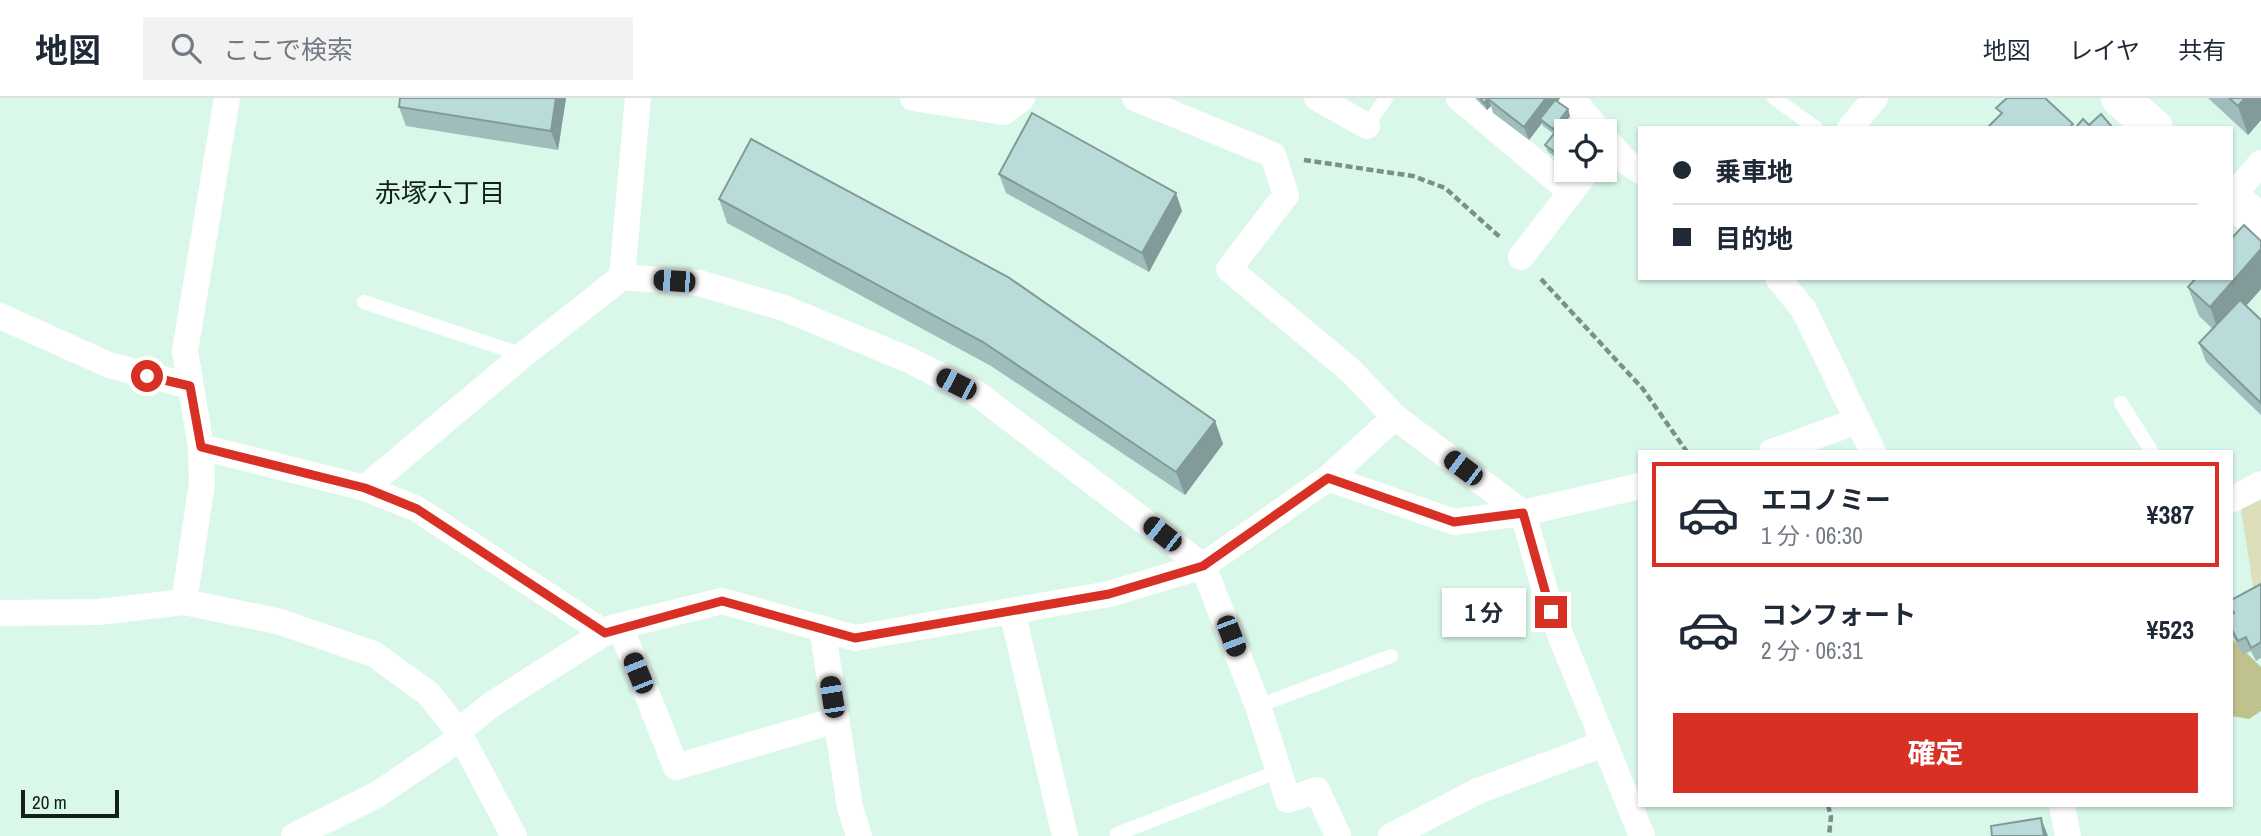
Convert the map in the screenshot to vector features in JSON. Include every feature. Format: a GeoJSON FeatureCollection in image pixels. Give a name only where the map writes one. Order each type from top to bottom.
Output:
{"type":"FeatureCollection","features":[{"type":"Feature","properties":{"kind":"main road"},"geometry":{"type":"LineString","coordinates":[[2120,98],[2152,126]]}},
{"type":"Feature","properties":{"kind":"main road"},"geometry":{"type":"LineString","coordinates":[[2233,199],[2261,224]]}},
{"type":"Feature","properties":{"kind":"street"},"geometry":{"type":"LineString","coordinates":[[184,601],[202,483],[201,447],[185,351],[228,98]]}},
{"type":"Feature","properties":{"kind":"street"},"geometry":{"type":"LineString","coordinates":[[622,277],[638,98]]}},
{"type":"Feature","properties":{"kind":"street"},"geometry":{"type":"LineString","coordinates":[[913,98],[1004,112],[1021,98]]}},
{"type":"Feature","properties":{"kind":"street"},"geometry":{"type":"LineString","coordinates":[[1136,98],[1273,155],[1286,195],[1229,269],[1351,371],[1395,417],[1523,513],[1551,612],[1642,836]]}},
{"type":"Feature","properties":{"kind":"street"},"geometry":{"type":"LineString","coordinates":[[1317,98],[1367,126]]}},
{"type":"Feature","properties":{"kind":"street"},"geometry":{"type":"LineString","coordinates":[[1459,98],[1572,192]]}},
{"type":"Feature","properties":{"kind":"street"},"geometry":{"type":"LineString","coordinates":[[1572,98],[1588,119]]}},
{"type":"Feature","properties":{"kind":"street"},"geometry":{"type":"LineString","coordinates":[[1852,126],[1875,98]]}},
{"type":"Feature","properties":{"kind":"street"},"geometry":{"type":"LineString","coordinates":[[1617,151],[1638,169]]}},
{"type":"Feature","properties":{"kind":"street"},"geometry":{"type":"LineString","coordinates":[[2233,195],[2261,163]]}},
{"type":"Feature","properties":{"kind":"street"},"geometry":{"type":"LineString","coordinates":[[1521,257],[1579,182]]}},
{"type":"Feature","properties":{"kind":"street"},"geometry":{"type":"LineString","coordinates":[[365,488],[523,355],[622,277],[699,283],[784,308],[908,360],[979,396],[1203,566],[1258,706],[1288,800],[1317,790],[1338,836]]}},
{"type":"Feature","properties":{"kind":"street"},"geometry":{"type":"LineString","coordinates":[[1780,280],[1804,310],[1872,450]]}},
{"type":"Feature","properties":{"kind":"street"},"geometry":{"type":"LineString","coordinates":[[0,316],[109,365],[190,386]]}},
{"type":"Feature","properties":{"kind":"street"},"geometry":{"type":"LineString","coordinates":[[294,836],[378,794],[460,734],[494,703],[612,629],[722,601],[855,638],[1109,594],[1203,566],[1328,478],[1395,417]]}},
{"type":"Feature","properties":{"kind":"street"},"geometry":{"type":"LineString","coordinates":[[1777,450],[1857,421]]}},
{"type":"Feature","properties":{"kind":"street"},"geometry":{"type":"LineString","coordinates":[[201,447],[365,488],[417,509],[612,629],[676,767],[836,720]]}},
{"type":"Feature","properties":{"kind":"street"},"geometry":{"type":"LineString","coordinates":[[1328,478],[1454,522],[1523,513],[1638,485]]}},
{"type":"Feature","properties":{"kind":"street"},"geometry":{"type":"LineString","coordinates":[[2233,499],[2261,484]]}},
{"type":"Feature","properties":{"kind":"street"},"geometry":{"type":"LineString","coordinates":[[0,613],[99,612],[184,601],[278,621],[374,654],[429,694],[460,734],[514,836]]}},
{"type":"Feature","properties":{"kind":"street"},"geometry":{"type":"LineString","coordinates":[[1012,611],[1065,836]]}},
{"type":"Feature","properties":{"kind":"street"},"geometry":{"type":"LineString","coordinates":[[822,628],[850,807],[859,836]]}},
{"type":"Feature","properties":{"kind":"street"},"geometry":{"type":"LineString","coordinates":[[1391,836],[1478,791],[1603,744]]}},
{"type":"Feature","properties":{"kind":"street"},"geometry":{"type":"LineString","coordinates":[[2062,807],[2068,836]]}},
{"type":"Feature","properties":{"kind":"lane"},"geometry":{"type":"LineString","coordinates":[[1367,126],[1386,98]]}},
{"type":"Feature","properties":{"kind":"lane"},"geometry":{"type":"LineString","coordinates":[[1774,98],[1813,126]]}},
{"type":"Feature","properties":{"kind":"lane"},"geometry":{"type":"LineString","coordinates":[[364,302],[523,355]]}},
{"type":"Feature","properties":{"kind":"lane"},"geometry":{"type":"LineString","coordinates":[[2121,403],[2151,450]]}},
{"type":"Feature","properties":{"kind":"lane"},"geometry":{"type":"LineString","coordinates":[[1258,706],[1391,656]]}},
{"type":"Feature","properties":{"kind":"lane"},"geometry":{"type":"LineString","coordinates":[[1116,834],[1279,771]]}},
{"type":"Feature","properties":{"kind":"path"},"geometry":{"type":"LineString","coordinates":[[1828,807],[1831,817],[1829,836]]}},
{"type":"Feature","properties":{"kind":"green space"},"geometry":{"type":"Polygon","coordinates":[[[2261,500],[2261,589],[2254,592],[2241,509],[2261,500]]]}},
{"type":"Feature","properties":{"kind":"green space"},"geometry":{"type":"Polygon","coordinates":[[[2233,640],[2261,667],[2261,711],[2249,719],[2233,716],[2233,640]]]}},
{"type":"Feature","properties":{"kind":"building"},"geometry":{"type":"Polygon","coordinates":[[[400,98],[556,98],[551,131],[399,107],[400,98]]]}},
{"type":"Feature","properties":{"kind":"building"},"geometry":{"type":"Polygon","coordinates":[[[1489,98],[1546,98],[1524,127],[1489,98]]]}},
{"type":"Feature","properties":{"kind":"building"},"geometry":{"type":"Polygon","coordinates":[[[2007,98],[2045,98],[2073,124],[1989,126],[2002,113],[1996,108],[2007,98]]]}},
{"type":"Feature","properties":{"kind":"building"},"geometry":{"type":"Polygon","coordinates":[[[2229,98],[2245,98],[2238,106],[2229,98]]]}},
{"type":"Feature","properties":{"kind":"building"},"geometry":{"type":"Polygon","coordinates":[[[1555,100],[1568,109],[1560,119],[1554,119],[1553,129],[1540,119],[1555,100]]]}},
{"type":"Feature","properties":{"kind":"building"},"geometry":{"type":"Polygon","coordinates":[[[1032,113],[1176,193],[1142,253],[999,174],[1032,113]]]}},
{"type":"Feature","properties":{"kind":"building"},"geometry":{"type":"Polygon","coordinates":[[[2101,114],[2111,126],[2077,126],[2083,119],[2089,125],[2101,114]]]}},
{"type":"Feature","properties":{"kind":"building"},"geometry":{"type":"Polygon","coordinates":[[[1554,134],[1554,151],[1545,145],[1554,134]]]}},
{"type":"Feature","properties":{"kind":"building"},"geometry":{"type":"Polygon","coordinates":[[[751,139],[1008,277],[1215,421],[1176,472],[983,342],[719,199],[751,139]]]}},
{"type":"Feature","properties":{"kind":"building"},"geometry":{"type":"Polygon","coordinates":[[[2244,225],[2261,241],[2261,249],[2210,307],[2188,287],[2194,280],[2233,280],[2233,237],[2244,225]]]}},
{"type":"Feature","properties":{"kind":"building"},"geometry":{"type":"Polygon","coordinates":[[[2240,300],[2261,320],[2261,403],[2199,343],[2240,300]]]}},
{"type":"Feature","properties":{"kind":"building"},"geometry":{"type":"Polygon","coordinates":[[[2261,584],[2261,642],[2251,648],[2246,637],[2238,641],[2233,632],[2233,599],[2261,584]]]}},
{"type":"Feature","properties":{"kind":"building"},"geometry":{"type":"Polygon","coordinates":[[[2041,818],[2044,836],[1992,836],[1991,826],[2041,818]]]}},
{"type":"Feature","properties":{"kind":"district","name":"赤塚六丁目"},"geometry":{"type":"Point","coordinates":[440,193]}},
{"type":"Feature","properties":{"kind":"route"},"geometry":{"type":"LineString","coordinates":[[147,376],[190,386],[201,447],[365,488],[417,509],[605,633],[612,628],[722,601],[855,638],[1109,594],[1203,566],[1328,478],[1454,522],[1523,513],[1551,612]]}}]}
